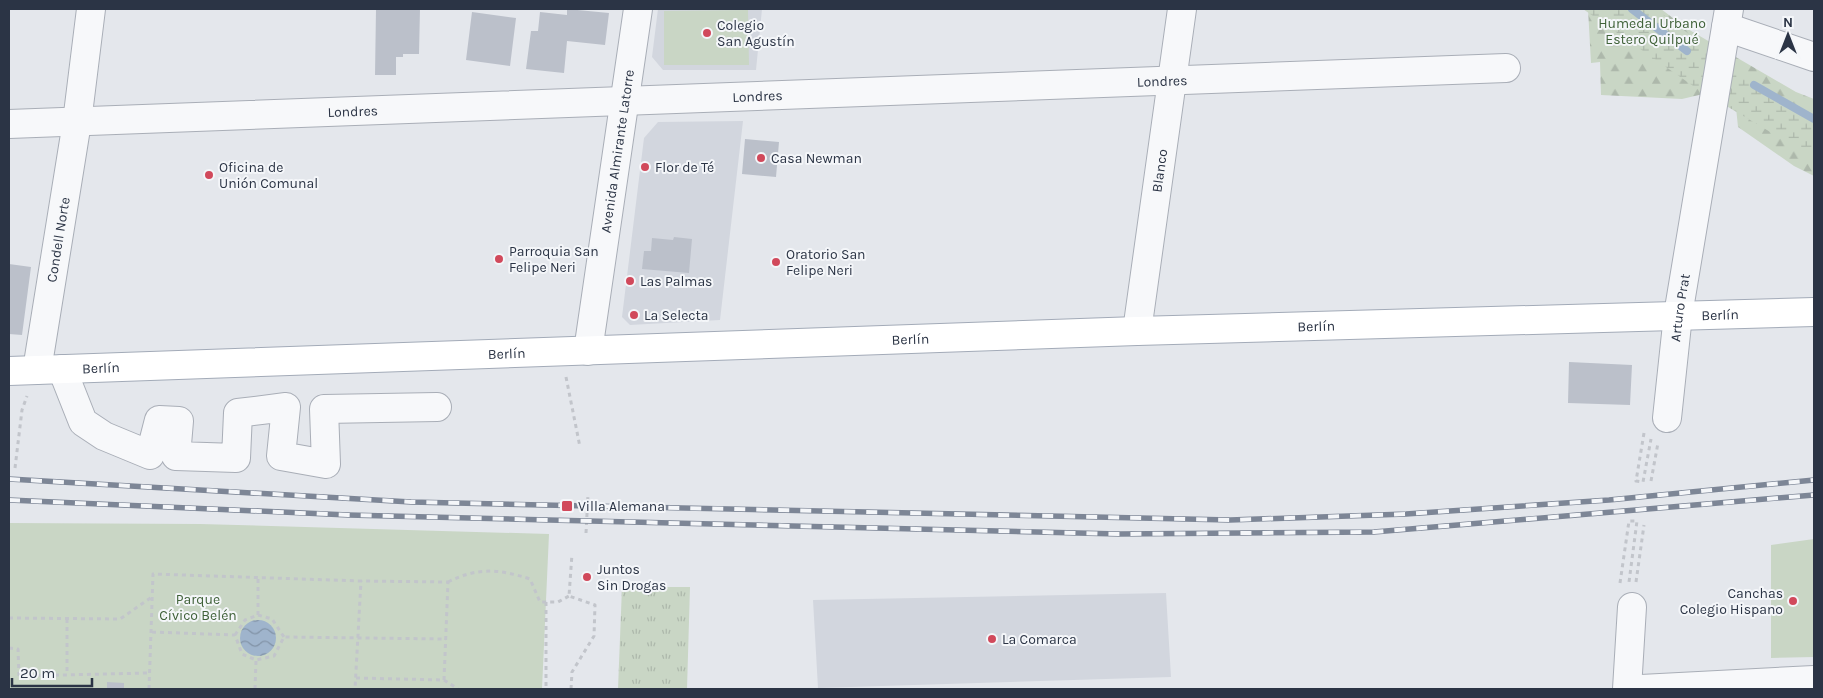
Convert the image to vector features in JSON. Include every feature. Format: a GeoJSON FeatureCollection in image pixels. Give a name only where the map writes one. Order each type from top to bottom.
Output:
{"type":"FeatureCollection","features":[{"type":"Feature","properties":{"kind":"main road","name":"Berlín"},"geometry":{"type":"LineString","coordinates":[[9,371],[1137,331],[1814,312]]}},
{"type":"Feature","properties":{"kind":"street","name":"Condell Norte"},"geometry":{"type":"LineString","coordinates":[[49,369],[91,9]]}},
{"type":"Feature","properties":{"kind":"street","name":"Avenida Almirante Latorre"},"geometry":{"type":"LineString","coordinates":[[588,351],[638,9]]}},
{"type":"Feature","properties":{"kind":"street","name":"Blanco"},"geometry":{"type":"LineString","coordinates":[[1137,331],[1182,9]]}},
{"type":"Feature","properties":{"kind":"street"},"geometry":{"type":"LineString","coordinates":[[1726,27],[1814,57]]}},
{"type":"Feature","properties":{"kind":"street","name":"Arturo Prat"},"geometry":{"type":"LineString","coordinates":[[1666,418],[1678,315],[1715,103],[1726,27]]}},
{"type":"Feature","properties":{"kind":"street","name":"Londres"},"geometry":{"type":"LineString","coordinates":[[9,124],[1506,68]]}},
{"type":"Feature","properties":{"kind":"street"},"geometry":{"type":"LineString","coordinates":[[49,369],[83,422],[104,436],[150,455],[159,420],[179,421],[176,456],[236,458],[238,413],[286,407],[282,456],[326,464],[324,409],[437,407]]}},
{"type":"Feature","properties":{"kind":"street"},"geometry":{"type":"LineString","coordinates":[[1628,689],[1631,596]]}},
{"type":"Feature","properties":{"kind":"street"},"geometry":{"type":"LineString","coordinates":[[1641,689],[1814,680]]}},
{"type":"Feature","properties":{"kind":"path"},"geometry":{"type":"LineString","coordinates":[[560,352],[580,447]]}},
{"type":"Feature","properties":{"kind":"path"},"geometry":{"type":"LineString","coordinates":[[15,468],[22,410],[49,369]]}},
{"type":"Feature","properties":{"kind":"path"},"geometry":{"type":"LineString","coordinates":[[1651,481],[1659,438],[1651,437],[1643,482],[1636,481],[1647,414],[1666,418]]}},
{"type":"Feature","properties":{"kind":"path"},"geometry":{"type":"LineString","coordinates":[[586,533],[588,495]]}},
{"type":"Feature","properties":{"kind":"path"},"geometry":{"type":"LineString","coordinates":[[1631,596],[1637,521],[1629,521],[1617,605],[1631,596],[1644,525]]}},
{"type":"Feature","properties":{"kind":"path"},"geometry":{"type":"LineString","coordinates":[[569,596],[572,554]]}},
{"type":"Feature","properties":{"kind":"path"},"geometry":{"type":"LineString","coordinates":[[149,689],[148,673],[152,632],[153,574],[448,582],[466,573],[504,571],[530,579],[540,602],[558,602],[569,596],[595,605],[594,636],[572,672],[571,689]]}},
{"type":"Feature","properties":{"kind":"path"},"geometry":{"type":"LineString","coordinates":[[258,578],[258,615]]}},
{"type":"Feature","properties":{"kind":"path"},"geometry":{"type":"LineString","coordinates":[[355,689],[361,581]]}},
{"type":"Feature","properties":{"kind":"path"},"geometry":{"type":"LineString","coordinates":[[444,680],[448,582]]}},
{"type":"Feature","properties":{"kind":"path"},"geometry":{"type":"LineString","coordinates":[[9,618],[120,620],[152,597]]}},
{"type":"Feature","properties":{"kind":"path"},"geometry":{"type":"LineString","coordinates":[[546,602],[546,689]]}},
{"type":"Feature","properties":{"kind":"path"},"geometry":{"type":"LineString","coordinates":[[235,635],[245,620],[258,615],[272,620],[284,637]]}},
{"type":"Feature","properties":{"kind":"path"},"geometry":{"type":"LineString","coordinates":[[67,619],[67,675]]}},
{"type":"Feature","properties":{"kind":"path"},"geometry":{"type":"LineString","coordinates":[[152,632],[235,635]]}},
{"type":"Feature","properties":{"kind":"path"},"geometry":{"type":"LineString","coordinates":[[235,635],[242,654],[256,660],[274,656],[284,637]]}},
{"type":"Feature","properties":{"kind":"path"},"geometry":{"type":"LineString","coordinates":[[284,637],[446,639]]}},
{"type":"Feature","properties":{"kind":"path"},"geometry":{"type":"LineString","coordinates":[[9,648],[18,649],[19,676],[148,673]]}},
{"type":"Feature","properties":{"kind":"path"},"geometry":{"type":"LineString","coordinates":[[255,689],[256,660]]}},
{"type":"Feature","properties":{"kind":"path"},"geometry":{"type":"LineString","coordinates":[[356,678],[444,680],[458,689]]}},
{"type":"Feature","properties":{"kind":"shaded area","name":"Colegio San Agustín"},"geometry":{"type":"Polygon","coordinates":[[[658,9],[762,9],[756,70],[663,70],[652,57],[658,9]]]}},
{"type":"Feature","properties":{"kind":"shaded area"},"geometry":{"type":"Polygon","coordinates":[[[743,121],[720,320],[630,325],[622,317],[644,138],[658,122],[743,121]]]}},
{"type":"Feature","properties":{"kind":"shaded area","name":"La Comarca"},"geometry":{"type":"Polygon","coordinates":[[[1166,593],[1171,677],[818,688],[813,600],[1166,593]]]}},
{"type":"Feature","properties":{"kind":"green space","name":"Humedal Urbano Estero Quilpué"},"geometry":{"type":"Polygon","coordinates":[[[1583,9],[1656,9],[1710,50],[1780,97],[1814,116],[1814,158],[1696,88],[1583,9]]]}},
{"type":"Feature","properties":{"kind":"green space"},"geometry":{"type":"Polygon","coordinates":[[[1588,9],[1661,9],[1686,28],[1796,92],[1814,99],[1814,176],[1794,166],[1738,127],[1735,98],[1699,95],[1682,99],[1601,95],[1600,62],[1591,63],[1588,9]]]}},
{"type":"Feature","properties":{"kind":"green space","name":"Colegio San Agustín"},"geometry":{"type":"Polygon","coordinates":[[[748,10],[749,65],[664,65],[664,11],[748,10]]]}},
{"type":"Feature","properties":{"kind":"green space","name":"Parque Cívico Belén"},"geometry":{"type":"Polygon","coordinates":[[[9,523],[200,524],[549,534],[542,689],[9,689],[9,523]]]}},
{"type":"Feature","properties":{"kind":"green space","name":"Canchas Colegio Hispano"},"geometry":{"type":"Polygon","coordinates":[[[1814,539],[1814,657],[1771,658],[1771,545],[1814,539]]]}},
{"type":"Feature","properties":{"kind":"green space"},"geometry":{"type":"Polygon","coordinates":[[[622,587],[690,587],[687,689],[618,689],[622,587]]]}},
{"type":"Feature","properties":{"kind":"water"},"geometry":{"type":"Polygon","coordinates":[[[258,620],[265,621],[271,625],[275,631],[275,645],[271,651],[265,655],[258,656],[251,655],[245,651],[241,645],[240,638],[241,631],[245,625],[251,621],[258,620]]]}},
{"type":"Feature","properties":{"kind":"building"},"geometry":{"type":"Polygon","coordinates":[[[376,9],[420,9],[419,54],[403,54],[403,57],[396,57],[396,75],[375,75],[376,9]]]}},
{"type":"Feature","properties":{"kind":"building"},"geometry":{"type":"Polygon","coordinates":[[[567,9],[609,13],[605,45],[567,41],[564,73],[526,69],[531,31],[538,31],[540,12],[567,15],[567,9]]]}},
{"type":"Feature","properties":{"kind":"building"},"geometry":{"type":"Polygon","coordinates":[[[472,12],[516,18],[510,66],[466,60],[472,12]]]}},
{"type":"Feature","properties":{"kind":"building","name":"Casa Newman"},"geometry":{"type":"Polygon","coordinates":[[[745,139],[779,142],[776,177],[742,174],[745,139]]]}},
{"type":"Feature","properties":{"kind":"building"},"geometry":{"type":"Polygon","coordinates":[[[674,237],[692,239],[689,273],[642,269],[644,251],[651,251],[652,238],[673,240],[674,237]]]}},
{"type":"Feature","properties":{"kind":"building"},"geometry":{"type":"Polygon","coordinates":[[[9,264],[31,267],[22,335],[9,334],[9,264]]]}},
{"type":"Feature","properties":{"kind":"building"},"geometry":{"type":"Polygon","coordinates":[[[1569,362],[1632,365],[1630,405],[1568,403],[1569,362]]]}},
{"type":"Feature","properties":{"kind":"building"},"geometry":{"type":"Polygon","coordinates":[[[107,682],[124,683],[124,689],[107,689],[107,682]]]}},
{"type":"Feature","properties":{"kind":"waterway"},"geometry":{"type":"LineString","coordinates":[[1632,9],[1687,51]]}},
{"type":"Feature","properties":{"kind":"waterway"},"geometry":{"type":"LineString","coordinates":[[1754,85],[1814,119]]}},
{"type":"Feature","properties":{"kind":"railway"},"geometry":{"type":"LineString","coordinates":[[9,479],[411,502],[1230,520],[1406,514],[1609,500],[1814,480]]}},
{"type":"Feature","properties":{"kind":"railway"},"geometry":{"type":"LineString","coordinates":[[9,500],[348,515],[1119,534],[1374,532],[1814,495]]}},
{"type":"Feature","properties":{"kind":"place","name":"Colegio San Agustín"},"geometry":{"type":"Point","coordinates":[707,33]}},
{"type":"Feature","properties":{"kind":"place","name":"Casa Newman"},"geometry":{"type":"Point","coordinates":[761,158]}},
{"type":"Feature","properties":{"kind":"place","name":"Flor de Té"},"geometry":{"type":"Point","coordinates":[645,167]}},
{"type":"Feature","properties":{"kind":"place","name":"Oficina de Unión Comunal"},"geometry":{"type":"Point","coordinates":[209,175]}},
{"type":"Feature","properties":{"kind":"place","name":"Parroquia San Felipe Neri"},"geometry":{"type":"Point","coordinates":[499,259]}},
{"type":"Feature","properties":{"kind":"place","name":"Oratorio San Felipe Neri"},"geometry":{"type":"Point","coordinates":[776,262]}},
{"type":"Feature","properties":{"kind":"place","name":"Las Palmas"},"geometry":{"type":"Point","coordinates":[630,281]}},
{"type":"Feature","properties":{"kind":"place","name":"La Selecta"},"geometry":{"type":"Point","coordinates":[634,315]}},
{"type":"Feature","properties":{"kind":"place","name":"Villa Alemana"},"geometry":{"type":"Point","coordinates":[567,506]}},
{"type":"Feature","properties":{"kind":"place","name":"Juntos Sin Drogas"},"geometry":{"type":"Point","coordinates":[587,577]}},
{"type":"Feature","properties":{"kind":"place","name":"Canchas Colegio Hispano"},"geometry":{"type":"Point","coordinates":[1793,601]}},
{"type":"Feature","properties":{"kind":"place","name":"La Comarca"},"geometry":{"type":"Point","coordinates":[992,639]}}]}
